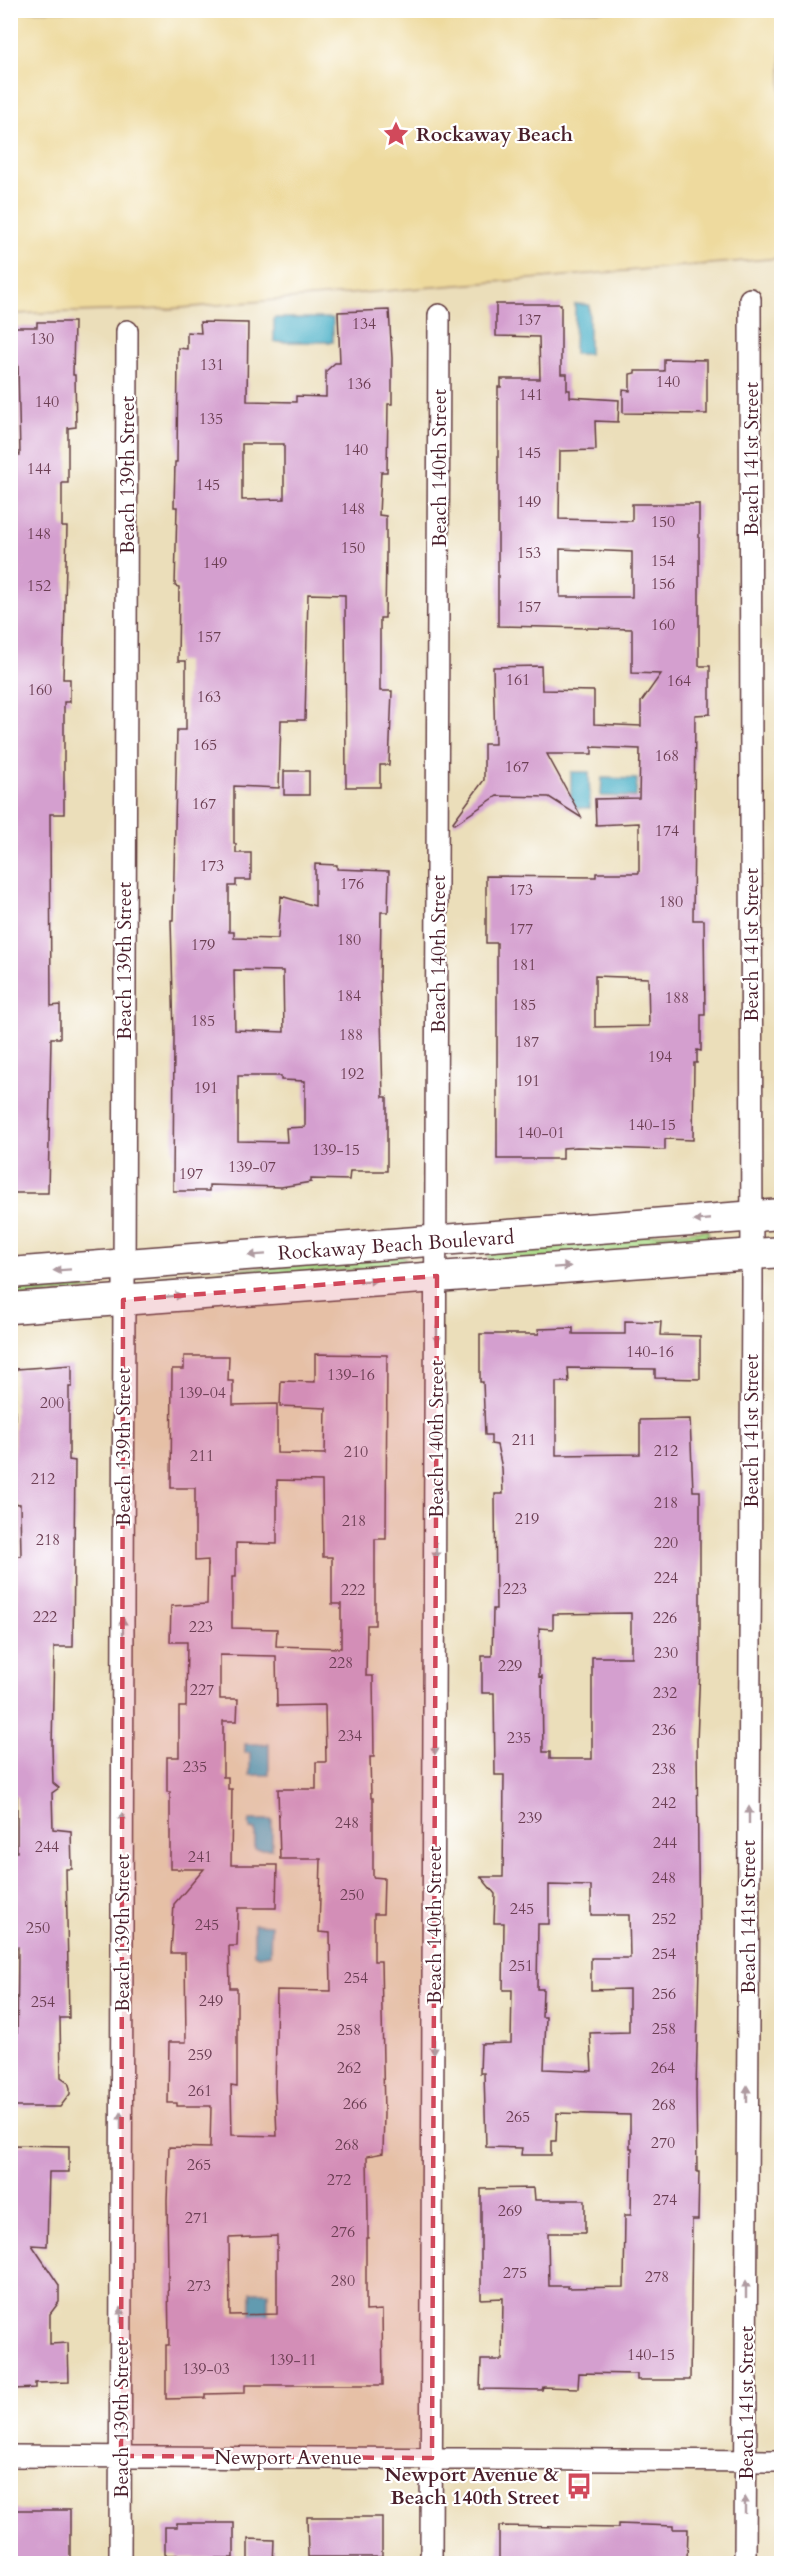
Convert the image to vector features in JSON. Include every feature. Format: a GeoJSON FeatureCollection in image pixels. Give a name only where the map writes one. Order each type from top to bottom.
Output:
{"type":"FeatureCollection","features":[{"type":"Feature","properties":{"kind":"street","name":"Beach 141st Street"},"geometry":{"type":"LineString","coordinates":[[745,2564],[752,1254],[750,299]]}},
{"type":"Feature","properties":{"kind":"street","name":"Beach 140th Street"},"geometry":{"type":"LineString","coordinates":[[431,2564],[439,315]]}},
{"type":"Feature","properties":{"kind":"street","name":"Beach 139th Street"},"geometry":{"type":"LineString","coordinates":[[120,2564],[127,331]]}},
{"type":"Feature","properties":{"kind":"street","name":"Rockaway Beach Boulevard"},"geometry":{"type":"LineString","coordinates":[[10,1274],[782,1214]]}},
{"type":"Feature","properties":{"kind":"street","name":"Rockaway Beach Boulevard"},"geometry":{"type":"LineString","coordinates":[[10,1308],[782,1252]]}},
{"type":"Feature","properties":{"kind":"street","name":"Newport Avenue"},"geometry":{"type":"LineString","coordinates":[[10,2456],[782,2461]]}},
{"type":"Feature","properties":{"kind":"highlighted area"},"geometry":{"type":"Polygon","coordinates":[[[437,1276],[432,2458],[121,2456],[123,1300],[437,1276]]]}},
{"type":"Feature","properties":{"kind":"green space"},"geometry":{"type":"Polygon","coordinates":[[[708,1230],[709,1248],[489,1264],[487,1246],[708,1230]]]}},
{"type":"Feature","properties":{"kind":"green space"},"geometry":{"type":"Polygon","coordinates":[[[401,1256],[405,1258],[405,1266],[158,1284],[156,1280],[158,1276],[401,1256]]]}},
{"type":"Feature","properties":{"kind":"green space"},"geometry":{"type":"Polygon","coordinates":[[[94,1281],[95,1289],[11,1298],[11,1285],[94,1281]]]}},
{"type":"Feature","properties":{"kind":"sand","name":"Rockaway Beach"},"geometry":{"type":"Polygon","coordinates":[[[10,11],[781,11],[781,258],[169,309],[11,314],[10,11]]]}},
{"type":"Feature","properties":{"kind":"water"},"geometry":{"type":"Polygon","coordinates":[[[575,304],[589,305],[589,354],[574,354],[575,304]]]}},
{"type":"Feature","properties":{"kind":"water"},"geometry":{"type":"Polygon","coordinates":[[[274,318],[333,318],[333,342],[274,342],[274,318]]]}},
{"type":"Feature","properties":{"kind":"water"},"geometry":{"type":"Polygon","coordinates":[[[571,772],[589,772],[590,808],[571,808],[571,772]]]}},
{"type":"Feature","properties":{"kind":"water"},"geometry":{"type":"Polygon","coordinates":[[[602,778],[637,779],[636,797],[601,796],[602,778]]]}},
{"type":"Feature","properties":{"kind":"water"},"geometry":{"type":"Polygon","coordinates":[[[245,1744],[269,1744],[269,1775],[250,1775],[250,1753],[245,1753],[245,1744]]]}},
{"type":"Feature","properties":{"kind":"water"},"geometry":{"type":"Polygon","coordinates":[[[249,1820],[272,1820],[272,1849],[255,1849],[255,1830],[250,1829],[249,1820]]]}},
{"type":"Feature","properties":{"kind":"water"},"geometry":{"type":"Polygon","coordinates":[[[254,1924],[271,1925],[270,1954],[259,1956],[254,1954],[254,1924]]]}},
{"type":"Feature","properties":{"kind":"water"},"geometry":{"type":"Polygon","coordinates":[[[251,2292],[268,2292],[268,2329],[251,2330],[251,2292]]]}},
{"type":"Feature","properties":{"kind":"building"},"geometry":{"type":"Polygon","coordinates":[[[496,304],[561,304],[561,374],[567,374],[567,390],[570,390],[570,397],[619,400],[618,422],[595,421],[596,450],[560,451],[559,519],[632,521],[632,504],[699,504],[699,666],[710,666],[710,714],[695,715],[693,920],[704,920],[705,1015],[701,1015],[701,1051],[697,1050],[697,1063],[694,1063],[693,1140],[665,1139],[665,1150],[577,1147],[563,1148],[563,1159],[497,1159],[497,943],[486,943],[486,876],[596,877],[596,873],[639,873],[639,823],[596,825],[595,799],[639,798],[640,749],[592,747],[592,754],[547,754],[582,818],[549,797],[497,796],[455,824],[453,822],[484,780],[484,744],[495,744],[493,667],[541,666],[542,690],[594,691],[594,724],[641,726],[641,702],[661,674],[632,673],[632,629],[498,626],[498,387],[501,387],[501,379],[540,379],[539,337],[496,336],[496,304]],[[560,549],[560,597],[632,597],[632,552],[560,549]],[[595,976],[595,1027],[649,1026],[648,978],[595,976]]]}},
{"type":"Feature","properties":{"kind":"building"},"geometry":{"type":"Polygon","coordinates":[[[389,310],[392,404],[388,404],[387,472],[381,472],[379,515],[386,516],[385,618],[380,618],[380,691],[392,691],[389,765],[380,765],[380,787],[346,787],[345,595],[308,594],[305,720],[281,720],[279,788],[234,786],[234,844],[236,844],[236,853],[251,853],[251,880],[236,880],[236,886],[229,886],[229,932],[234,932],[234,938],[278,939],[281,896],[315,906],[315,864],[337,865],[337,869],[389,871],[388,912],[381,912],[380,978],[383,1097],[387,1097],[387,1171],[350,1171],[349,1180],[311,1179],[311,1182],[281,1187],[209,1185],[209,1191],[173,1191],[174,1036],[171,920],[173,920],[177,730],[186,730],[186,661],[178,661],[179,587],[175,586],[177,507],[174,507],[175,462],[177,462],[178,348],[187,349],[187,332],[201,333],[200,322],[248,323],[247,401],[296,402],[296,396],[326,397],[326,371],[335,363],[340,363],[338,312],[389,310]],[[242,444],[242,500],[284,499],[284,444],[242,444]],[[234,970],[235,1030],[284,1032],[283,971],[234,970]],[[238,1076],[238,1141],[287,1142],[286,1128],[305,1127],[305,1081],[281,1080],[281,1076],[238,1076]]]}},
{"type":"Feature","properties":{"kind":"building"},"geometry":{"type":"Polygon","coordinates":[[[37,322],[74,322],[73,375],[75,375],[76,427],[68,428],[68,483],[62,483],[62,527],[67,527],[63,679],[70,679],[70,702],[64,702],[64,814],[50,814],[51,1006],[60,1005],[60,1038],[51,1038],[48,1193],[10,1193],[12,711],[10,711],[10,626],[14,541],[10,541],[10,455],[20,455],[18,365],[10,365],[10,327],[37,327],[37,322]]]}},
{"type":"Feature","properties":{"kind":"building"},"geometry":{"type":"Polygon","coordinates":[[[664,359],[707,360],[707,414],[623,413],[623,390],[630,391],[630,374],[635,371],[664,371],[664,359]]]}},
{"type":"Feature","properties":{"kind":"building"},"geometry":{"type":"Polygon","coordinates":[[[284,771],[309,771],[309,795],[284,795],[284,771]]]}},
{"type":"Feature","properties":{"kind":"building"},"geometry":{"type":"Polygon","coordinates":[[[625,1321],[661,1322],[660,1335],[700,1336],[700,1379],[655,1378],[655,1369],[568,1368],[569,1382],[556,1382],[556,1455],[640,1454],[640,1420],[690,1419],[693,1491],[700,1491],[700,1667],[697,1742],[699,1966],[696,2091],[697,2172],[699,2172],[698,2220],[692,2220],[690,2380],[637,2380],[637,2374],[579,2373],[578,2388],[480,2389],[481,2360],[502,2360],[503,2298],[481,2299],[481,2189],[534,2188],[535,2200],[585,2200],[585,2233],[548,2233],[549,2286],[624,2287],[625,2215],[631,2215],[632,2148],[630,2148],[630,2115],[557,2113],[556,2141],[551,2141],[551,2155],[521,2155],[522,2148],[486,2147],[484,2073],[480,2073],[481,2044],[511,2043],[512,1990],[503,1990],[504,1923],[494,1923],[495,1894],[481,1877],[503,1877],[504,1775],[495,1775],[494,1693],[482,1693],[482,1656],[492,1656],[493,1609],[496,1609],[495,1494],[503,1494],[502,1468],[497,1445],[491,1444],[491,1435],[485,1435],[483,1382],[480,1382],[480,1334],[539,1334],[538,1329],[573,1328],[573,1334],[625,1334],[625,1321]],[[631,1613],[553,1614],[553,1629],[539,1628],[543,1752],[550,1752],[550,1759],[592,1759],[592,1657],[631,1657],[631,1613]],[[549,1885],[549,1924],[538,1924],[537,1989],[543,1989],[542,2017],[546,2017],[544,2069],[592,2071],[590,2033],[629,2032],[629,1989],[591,1990],[591,1958],[630,1958],[629,1915],[591,1915],[591,1886],[549,1885]]]}},
{"type":"Feature","properties":{"kind":"building"},"geometry":{"type":"Polygon","coordinates":[[[315,1354],[387,1355],[386,1539],[375,1539],[375,1625],[367,1625],[366,1676],[373,1676],[374,1757],[370,1757],[371,1798],[373,1798],[373,1877],[384,1878],[383,1914],[374,1914],[374,1961],[381,1961],[384,2114],[383,2153],[367,2156],[366,2311],[382,2310],[383,2385],[245,2385],[245,2393],[206,2394],[206,2398],[166,2399],[166,2345],[169,2345],[167,2201],[169,2147],[210,2148],[211,2106],[177,2106],[177,2103],[168,2103],[169,2042],[186,2042],[185,1953],[171,1953],[174,1904],[204,1869],[170,1869],[170,1792],[167,1792],[167,1757],[179,1757],[179,1707],[186,1707],[187,1642],[170,1642],[171,1606],[207,1604],[208,1560],[195,1561],[195,1488],[171,1488],[172,1369],[184,1369],[184,1356],[229,1356],[228,1381],[233,1381],[233,1405],[277,1404],[277,1453],[325,1454],[326,1408],[280,1406],[281,1381],[315,1382],[315,1354]],[[277,1480],[277,1544],[236,1543],[236,1577],[232,1577],[232,1628],[277,1629],[276,1646],[341,1648],[341,1604],[332,1604],[332,1557],[323,1557],[322,1481],[277,1480]],[[220,1655],[220,1699],[238,1699],[237,1721],[223,1721],[223,1777],[228,1777],[228,1789],[232,1789],[231,1865],[277,1865],[276,1908],[238,1908],[237,1946],[229,1946],[230,1988],[237,1988],[237,2087],[231,2086],[232,2135],[277,2136],[275,2090],[277,1990],[331,1991],[330,1933],[319,1932],[321,1859],[280,1859],[278,1789],[316,1789],[316,1762],[326,1762],[325,1705],[277,1706],[276,1656],[220,1655]],[[277,2236],[229,2238],[230,2315],[277,2314],[277,2236]]]}},
{"type":"Feature","properties":{"kind":"building"},"geometry":{"type":"Polygon","coordinates":[[[72,1365],[72,1387],[69,1387],[69,1460],[75,1461],[73,1647],[54,1647],[52,1746],[53,1783],[59,1788],[52,1793],[53,1829],[71,1831],[72,1869],[66,1869],[69,2018],[60,2018],[61,2077],[68,2082],[70,2094],[60,2107],[10,2107],[10,2053],[17,2053],[18,1947],[11,1948],[10,1852],[17,1852],[17,1796],[10,1796],[10,1627],[17,1627],[16,1556],[21,1556],[20,1504],[10,1503],[10,1458],[14,1455],[16,1369],[72,1365]]]}},
{"type":"Feature","properties":{"kind":"building"},"geometry":{"type":"Polygon","coordinates":[[[10,2145],[69,2146],[69,2172],[49,2172],[47,2246],[32,2245],[59,2285],[59,2302],[50,2314],[50,2344],[68,2343],[69,2382],[35,2383],[35,2388],[14,2389],[14,2376],[10,2376],[10,2145]]]}},
{"type":"Feature","properties":{"kind":"building"},"geometry":{"type":"Polygon","coordinates":[[[10,2510],[70,2510],[70,2562],[10,2564],[10,2510]]]}},
{"type":"Feature","properties":{"kind":"building"},"geometry":{"type":"Polygon","coordinates":[[[307,2517],[382,2517],[382,2557],[308,2557],[307,2517]]]}},
{"type":"Feature","properties":{"kind":"building"},"geometry":{"type":"Polygon","coordinates":[[[177,2523],[234,2523],[234,2558],[177,2558],[177,2555],[165,2555],[165,2527],[177,2527],[177,2523]]]}},
{"type":"Feature","properties":{"kind":"building"},"geometry":{"type":"Polygon","coordinates":[[[618,2524],[673,2526],[673,2529],[688,2529],[687,2560],[672,2560],[672,2562],[578,2560],[577,2564],[499,2564],[499,2526],[618,2528],[618,2524]]]}},
{"type":"Feature","properties":{"kind":"building"},"geometry":{"type":"Polygon","coordinates":[[[248,2539],[274,2540],[273,2564],[248,2564],[248,2539]]]}},
{"type":"Feature","properties":{"kind":"place","name":"Rockaway Beach"},"geometry":{"type":"Point","coordinates":[396,134]}},
{"type":"Feature","properties":{"kind":"place","name":"Newport Avenue & Beach 140th Street"},"geometry":{"type":"Point","coordinates":[579,2486]}}]}
